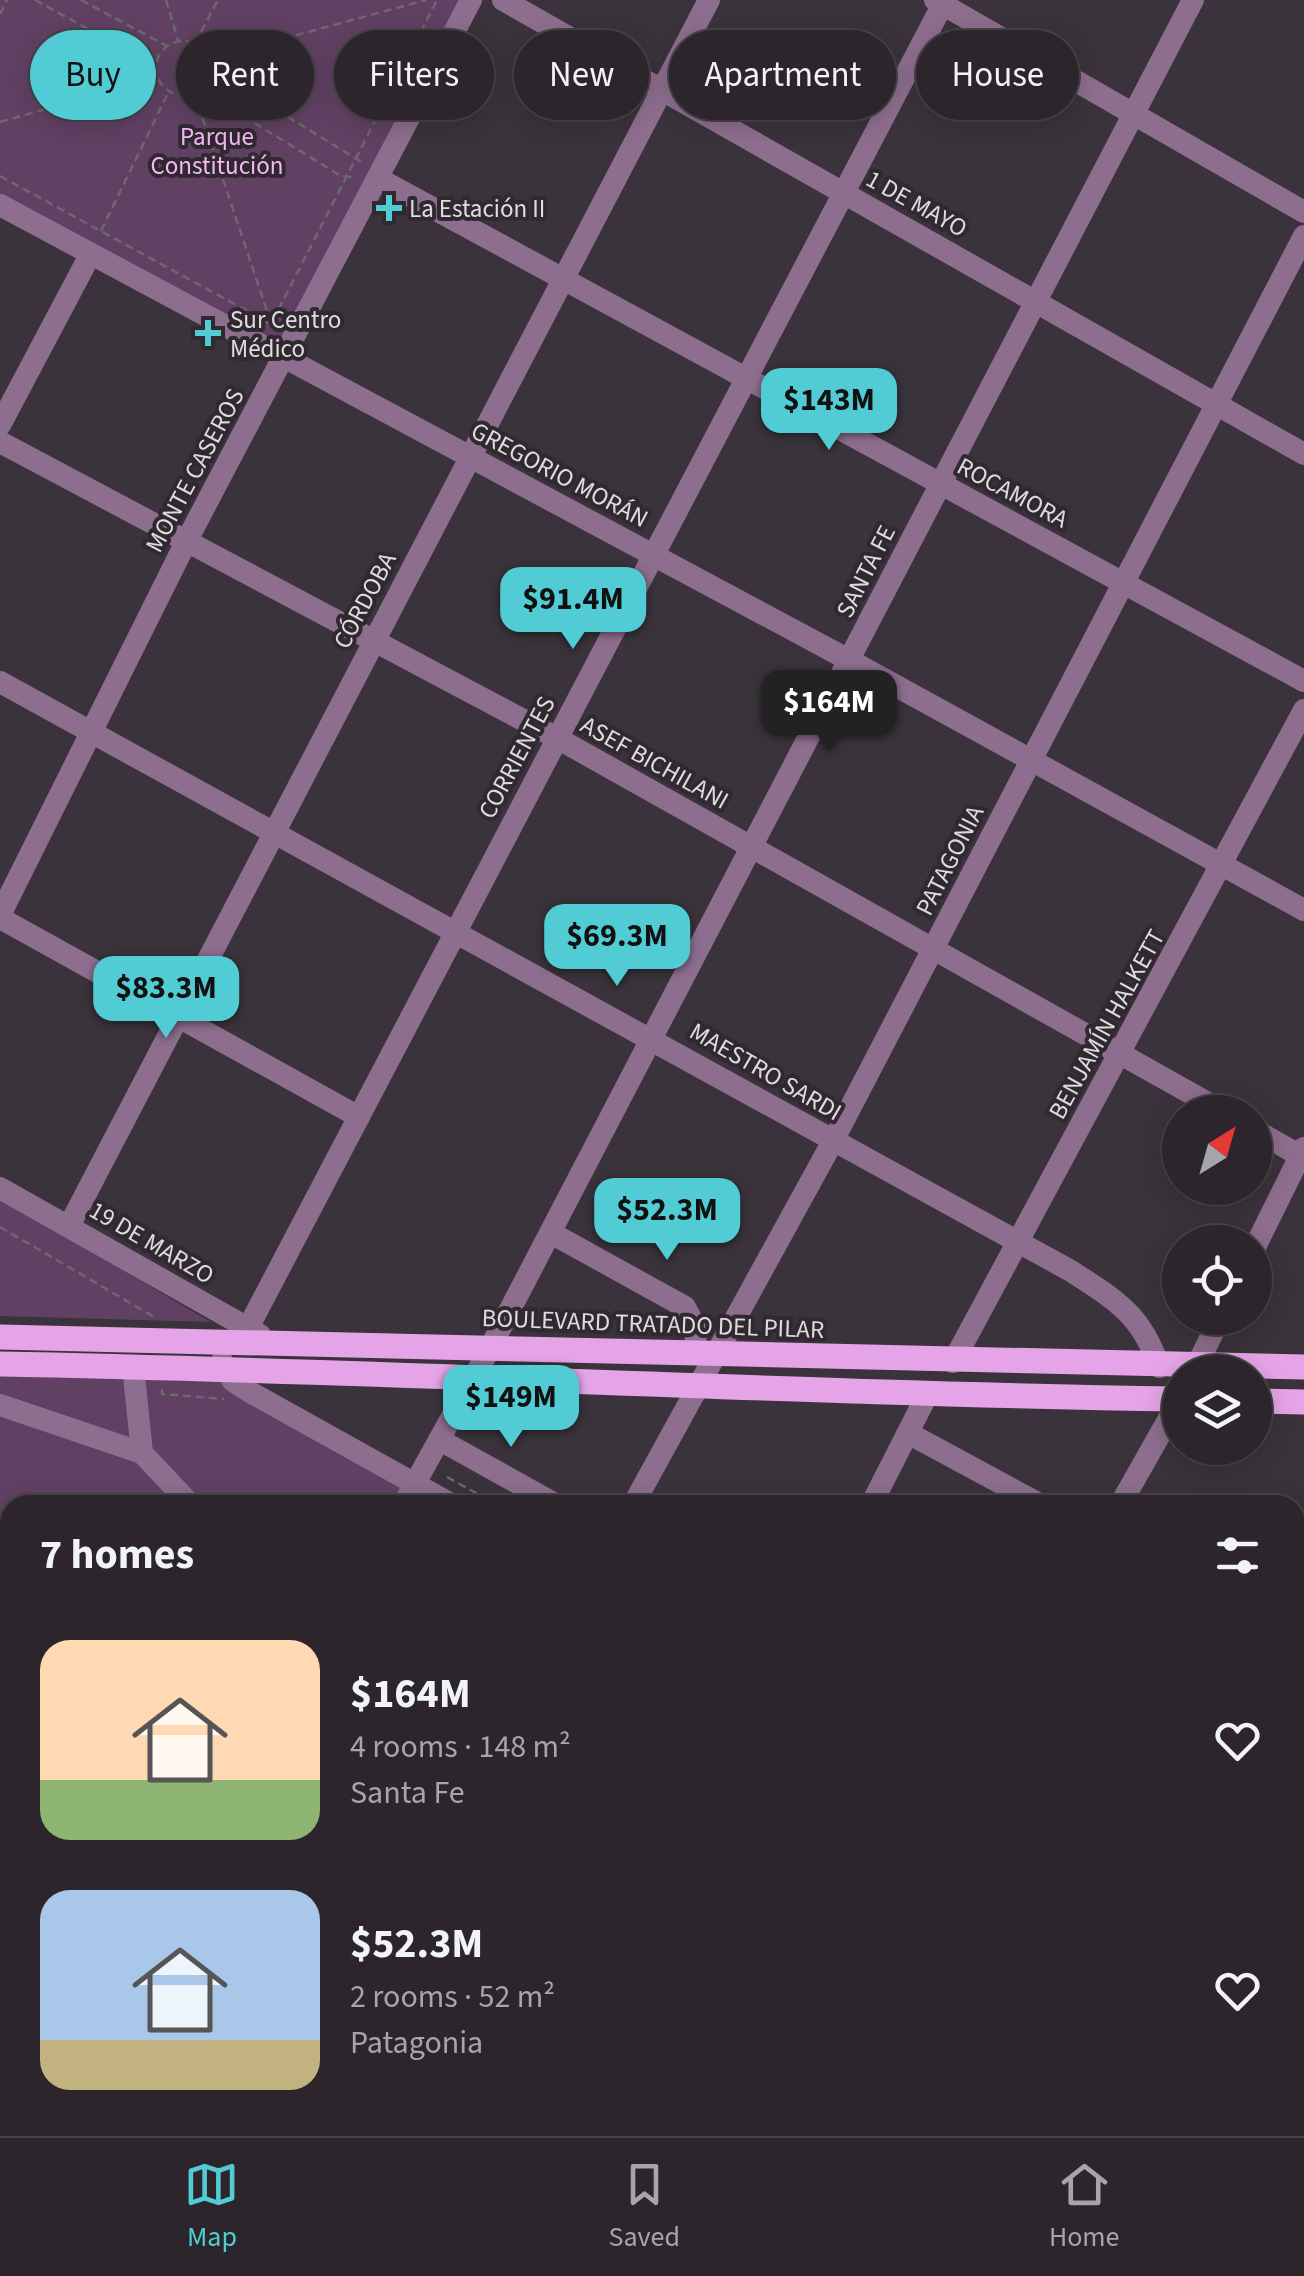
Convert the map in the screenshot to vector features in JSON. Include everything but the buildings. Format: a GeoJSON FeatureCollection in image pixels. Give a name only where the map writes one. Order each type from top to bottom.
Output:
{"type":"FeatureCollection","features":[{"type":"Feature","properties":{"kind":"main road","name":"BOULEVARD TRATADO DEL PILAR"},"geometry":{"type":"LineString","coordinates":[[0,1337],[132,1340],[378,1373],[927,1395],[1162,1399]]}},
{"type":"Feature","properties":{"kind":"main road"},"geometry":{"type":"LineString","coordinates":[[132,1340],[133,1366]]}},
{"type":"Feature","properties":{"kind":"main road","name":"BOULEVARD TRATADO DEL PILAR"},"geometry":{"type":"LineString","coordinates":[[0,1364],[133,1366],[276,1344],[1160,1366]]}},
{"type":"Feature","properties":{"kind":"main road"},"geometry":{"type":"LineString","coordinates":[[376,1346],[378,1373]]}},
{"type":"Feature","properties":{"kind":"main road","name":"BOULEVARD TRATADO DEL PILAR"},"geometry":{"type":"LineString","coordinates":[[1272,1367],[1304,1368]]}},
{"type":"Feature","properties":{"kind":"main road"},"geometry":{"type":"LineString","coordinates":[[1272,1401],[1304,1402]]}},
{"type":"Feature","properties":{"kind":"street","name":"MONTE CASEROS"},"geometry":{"type":"LineString","coordinates":[[0,917],[185,544],[471,0]]}},
{"type":"Feature","properties":{"kind":"street","name":"1 DE MAYO"},"geometry":{"type":"LineString","coordinates":[[503,0],[1304,454]]}},
{"type":"Feature","properties":{"kind":"street","name":"CÓRDOBA"},"geometry":{"type":"LineString","coordinates":[[69,1226],[709,0]]}},
{"type":"Feature","properties":{"kind":"street","name":"SANTA FE"},"geometry":{"type":"LineString","coordinates":[[410,1495],[476,1376],[1193,0]]}},
{"type":"Feature","properties":{"kind":"street"},"geometry":{"type":"LineString","coordinates":[[941,1],[1304,212]]}},
{"type":"Feature","properties":{"kind":"street","name":"CORRIENTES"},"geometry":{"type":"LineString","coordinates":[[248,1328],[941,1]]}},
{"type":"Feature","properties":{"kind":"street","name":"ROCAMORA"},"geometry":{"type":"LineString","coordinates":[[378,178],[1304,681]]}},
{"type":"Feature","properties":{"kind":"street","name":"GREGORIO MORÁN"},"geometry":{"type":"LineString","coordinates":[[0,205],[654,554],[1304,910]]}},
{"type":"Feature","properties":{"kind":"street","name":"PATAGONIA"},"geometry":{"type":"LineString","coordinates":[[638,1495],[699,1385],[706,1354],[834,1141],[1304,236]]}},
{"type":"Feature","properties":{"kind":"street"},"geometry":{"type":"LineString","coordinates":[[0,424],[90,255]]}},
{"type":"Feature","properties":{"kind":"street","name":"ASEF BICHILANI"},"geometry":{"type":"LineString","coordinates":[[0,442],[185,544],[557,738],[1195,1095]]}},
{"type":"Feature","properties":{"kind":"street","name":"MAESTRO SARDI"},"geometry":{"type":"LineString","coordinates":[[0,682],[1018,1241],[1127,1309],[1148,1334],[1160,1366]]}},
{"type":"Feature","properties":{"kind":"street","name":"BENJAMÍN HALKETT"},"geometry":{"type":"LineString","coordinates":[[953,1362],[1224,865],[1304,710]]}},
{"type":"Feature","properties":{"kind":"street"},"geometry":{"type":"LineString","coordinates":[[0,917],[359,1117]]}},
{"type":"Feature","properties":{"kind":"street"},"geometry":{"type":"LineString","coordinates":[[1266,1225],[1303,1154],[1272,1138]]}},
{"type":"Feature","properties":{"kind":"street","name":"19 DE MARZO"},"geometry":{"type":"LineString","coordinates":[[0,1188],[276,1344]]}},
{"type":"Feature","properties":{"kind":"street"},"geometry":{"type":"LineString","coordinates":[[551,1232],[685,1307],[706,1354]]}},
{"type":"Feature","properties":{"kind":"street"},"geometry":{"type":"LineString","coordinates":[[222,1355],[250,1392],[435,1495]]}},
{"type":"Feature","properties":{"kind":"street"},"geometry":{"type":"LineString","coordinates":[[133,1366],[142,1453]]}},
{"type":"Feature","properties":{"kind":"street"},"geometry":{"type":"LineString","coordinates":[[876,1495],[927,1395]]}},
{"type":"Feature","properties":{"kind":"street"},"geometry":{"type":"LineString","coordinates":[[0,1404],[142,1453],[182,1495]]}},
{"type":"Feature","properties":{"kind":"street"},"geometry":{"type":"LineString","coordinates":[[1126,1495],[1162,1431]]}},
{"type":"Feature","properties":{"kind":"street"},"geometry":{"type":"LineString","coordinates":[[908,1433],[1023,1495]]}},
{"type":"Feature","properties":{"kind":"street"},"geometry":{"type":"LineString","coordinates":[[440,1440],[539,1495]]}},
{"type":"Feature","properties":{"kind":"path"},"geometry":{"type":"LineString","coordinates":[[0,14],[7,0]]}},
{"type":"Feature","properties":{"kind":"path"},"geometry":{"type":"LineString","coordinates":[[34,0],[89,30]]}},
{"type":"Feature","properties":{"kind":"path"},"geometry":{"type":"LineString","coordinates":[[81,0],[167,46]]}},
{"type":"Feature","properties":{"kind":"path"},"geometry":{"type":"LineString","coordinates":[[166,0],[176,35]]}},
{"type":"Feature","properties":{"kind":"path"},"geometry":{"type":"LineString","coordinates":[[202,30],[218,0]]}},
{"type":"Feature","properties":{"kind":"path"},"geometry":{"type":"LineString","coordinates":[[314,30],[426,0]]}},
{"type":"Feature","properties":{"kind":"path"},"geometry":{"type":"LineString","coordinates":[[271,324],[438,0]]}},
{"type":"Feature","properties":{"kind":"path"},"geometry":{"type":"LineString","coordinates":[[176,43],[167,46],[156,66],[157,76],[169,91],[176,91]]}},
{"type":"Feature","properties":{"kind":"path"},"geometry":{"type":"LineString","coordinates":[[0,122],[157,76]]}},
{"type":"Feature","properties":{"kind":"path"},"geometry":{"type":"LineString","coordinates":[[90,255],[169,91]]}},
{"type":"Feature","properties":{"kind":"path"},"geometry":{"type":"LineString","coordinates":[[203,120],[283,359]]}},
{"type":"Feature","properties":{"kind":"path"},"geometry":{"type":"LineString","coordinates":[[252,120],[346,176],[378,178]]}},
{"type":"Feature","properties":{"kind":"path"},"geometry":{"type":"LineString","coordinates":[[296,120],[356,156],[378,178]]}},
{"type":"Feature","properties":{"kind":"path"},"geometry":{"type":"LineString","coordinates":[[0,176],[271,324]]}},
{"type":"Feature","properties":{"kind":"green space","name":"Parque Constitución"},"geometry":{"type":"Polygon","coordinates":[[[0,0],[470,0],[454,30],[334,30],[334,120],[407,120],[283,358],[0,204],[0,0]]]}},
{"type":"Feature","properties":{"kind":"green space"},"geometry":{"type":"Polygon","coordinates":[[[0,1196],[183,1306],[211,1322],[0,1316],[0,1196]]]}},
{"type":"Feature","properties":{"kind":"green space"},"geometry":{"type":"Polygon","coordinates":[[[0,1372],[219,1378],[418,1495],[0,1495],[0,1372]]]}},
{"type":"Feature","properties":{"kind":"place","name":"La Estación II"},"geometry":{"type":"Point","coordinates":[389,208]}},
{"type":"Feature","properties":{"kind":"place","name":"Sur Centro Médico"},"geometry":{"type":"Point","coordinates":[208,333]}}]}
